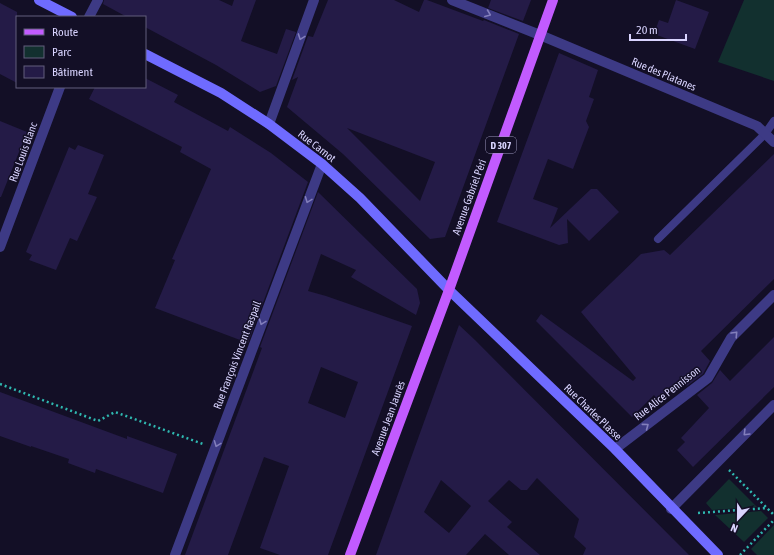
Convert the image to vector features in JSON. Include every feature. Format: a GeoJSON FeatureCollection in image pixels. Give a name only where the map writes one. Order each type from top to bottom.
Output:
{"type":"FeatureCollection","features":[{"type":"Feature","properties":{"kind":"main road"},"geometry":{"type":"LineString","coordinates":[[40,0],[70,16]]}},
{"type":"Feature","properties":{"kind":"main road","name":"Avenue Gabriel Péri"},"geometry":{"type":"LineString","coordinates":[[449,290],[540,35],[554,0]]}},
{"type":"Feature","properties":{"kind":"main road","name":"Rue Carnot"},"geometry":{"type":"LineString","coordinates":[[146,55],[221,93],[269,124],[322,164],[360,198],[449,290]]}},
{"type":"Feature","properties":{"kind":"main road","name":"Rue Charles Plasse"},"geometry":{"type":"LineString","coordinates":[[449,290],[615,449],[718,555]]}},
{"type":"Feature","properties":{"kind":"main road","name":"Avenue Jean Jaurès"},"geometry":{"type":"LineString","coordinates":[[350,555],[449,290]]}},
{"type":"Feature","properties":{"kind":"street"},"geometry":{"type":"LineString","coordinates":[[90,16],[98,0]]}},
{"type":"Feature","properties":{"kind":"street"},"geometry":{"type":"LineString","coordinates":[[269,124],[314,0]]}},
{"type":"Feature","properties":{"kind":"street","name":"Rue des Platanes"},"geometry":{"type":"LineString","coordinates":[[452,0],[540,35],[757,126],[774,142]]}},
{"type":"Feature","properties":{"kind":"street","name":"Rue Louis Blanc"},"geometry":{"type":"LineString","coordinates":[[0,247],[60,88]]}},
{"type":"Feature","properties":{"kind":"street","name":"Rue François Vincent Raspail"},"geometry":{"type":"LineString","coordinates":[[175,555],[322,164]]}},
{"type":"Feature","properties":{"kind":"street","name":"Rue Alice Pennisson"},"geometry":{"type":"LineString","coordinates":[[615,449],[708,378],[731,338],[774,295]]}},
{"type":"Feature","properties":{"kind":"street"},"geometry":{"type":"LineString","coordinates":[[675,512],[719,460],[774,405]]}},
{"type":"Feature","properties":{"kind":"lane"},"geometry":{"type":"LineString","coordinates":[[658,239],[765,134],[774,121]]}},
{"type":"Feature","properties":{"kind":"path"},"geometry":{"type":"LineString","coordinates":[[0,384],[98,421],[115,412],[215,448]]}},
{"type":"Feature","properties":{"kind":"path"},"geometry":{"type":"LineString","coordinates":[[719,460],[774,515]]}},
{"type":"Feature","properties":{"kind":"path"},"geometry":{"type":"LineString","coordinates":[[675,512],[767,508]]}},
{"type":"Feature","properties":{"kind":"path"},"geometry":{"type":"LineString","coordinates":[[740,555],[774,520]]}},
{"type":"Feature","properties":{"kind":"green space"},"geometry":{"type":"Polygon","coordinates":[[[744,0],[774,0],[774,81],[718,62],[744,0]]]}},
{"type":"Feature","properties":{"kind":"green space"},"geometry":{"type":"Polygon","coordinates":[[[729,479],[757,507],[712,510],[706,503],[729,479]]]}},
{"type":"Feature","properties":{"kind":"green space"},"geometry":{"type":"Polygon","coordinates":[[[761,511],[768,518],[744,542],[715,515],[761,511]]]}},
{"type":"Feature","properties":{"kind":"green space"},"geometry":{"type":"Polygon","coordinates":[[[774,525],[774,555],[757,555],[751,549],[774,525]]]}},
{"type":"Feature","properties":{"kind":"building"},"geometry":{"type":"Polygon","coordinates":[[[104,0],[219,0],[232,6],[234,0],[256,0],[241,41],[277,54],[286,29],[296,32],[276,86],[260,92],[216,65],[146,28],[146,16],[125,16],[103,4],[104,0]]]}},
{"type":"Feature","properties":{"kind":"building"},"geometry":{"type":"Polygon","coordinates":[[[328,0],[394,0],[419,12],[424,0],[427,0],[519,34],[445,237],[430,239],[343,154],[287,107],[298,77],[292,80],[308,36],[313,37],[328,0]],[[347,128],[420,201],[435,162],[347,128]]]}},
{"type":"Feature","properties":{"kind":"building"},"geometry":{"type":"Polygon","coordinates":[[[491,0],[531,0],[523,21],[488,8],[491,0]]]}},
{"type":"Feature","properties":{"kind":"building"},"geometry":{"type":"Polygon","coordinates":[[[676,0],[709,12],[695,49],[654,34],[659,20],[668,23],[676,0]]]}},
{"type":"Feature","properties":{"kind":"building"},"geometry":{"type":"Polygon","coordinates":[[[0,3],[17,12],[16,82],[0,74],[0,3]]]}},
{"type":"Feature","properties":{"kind":"building"},"geometry":{"type":"Polygon","coordinates":[[[559,53],[598,70],[589,97],[594,99],[586,121],[589,127],[573,169],[548,159],[533,199],[558,208],[550,228],[591,189],[597,189],[619,212],[589,241],[567,219],[568,243],[559,245],[497,222],[559,53]]]}},
{"type":"Feature","properties":{"kind":"building"},"geometry":{"type":"Polygon","coordinates":[[[146,79],[178,95],[174,102],[228,131],[230,127],[271,153],[308,182],[248,343],[155,308],[175,260],[172,259],[211,169],[180,152],[182,147],[89,99],[94,88],[146,88],[146,79]]]}},
{"type":"Feature","properties":{"kind":"building"},"geometry":{"type":"Polygon","coordinates":[[[0,121],[27,132],[1,197],[0,197],[0,121]]]}},
{"type":"Feature","properties":{"kind":"building"},"geometry":{"type":"Polygon","coordinates":[[[78,145],[104,155],[88,194],[97,197],[77,241],[70,238],[56,270],[29,260],[32,255],[26,252],[69,147],[75,150],[78,145]]]}},
{"type":"Feature","properties":{"kind":"building"},"geometry":{"type":"Polygon","coordinates":[[[774,154],[774,279],[701,351],[710,361],[703,374],[687,386],[685,384],[658,400],[654,395],[632,417],[536,321],[541,314],[633,381],[636,378],[581,312],[641,254],[664,250],[670,255],[774,154]]]}},
{"type":"Feature","properties":{"kind":"building"},"geometry":{"type":"Polygon","coordinates":[[[318,192],[417,289],[420,303],[416,315],[351,277],[356,270],[321,254],[308,291],[412,326],[328,555],[280,555],[260,548],[289,466],[264,457],[228,555],[185,555],[262,348],[260,347],[318,192]],[[321,367],[308,403],[345,418],[358,382],[321,367]]]}},
{"type":"Feature","properties":{"kind":"building"},"geometry":{"type":"Polygon","coordinates":[[[459,325],[689,555],[583,555],[586,548],[574,537],[579,519],[537,478],[527,490],[521,490],[509,480],[488,501],[512,522],[507,527],[540,555],[509,555],[485,534],[466,555],[376,555],[459,325]],[[441,480],[424,512],[449,533],[471,506],[441,480]]]}},
{"type":"Feature","properties":{"kind":"building"},"geometry":{"type":"Polygon","coordinates":[[[774,337],[774,387],[693,467],[677,450],[685,442],[681,438],[709,408],[697,395],[712,383],[720,370],[730,381],[774,337]]]}},
{"type":"Feature","properties":{"kind":"building"},"geometry":{"type":"Polygon","coordinates":[[[0,392],[127,439],[127,436],[177,454],[163,493],[96,469],[95,473],[68,463],[69,459],[0,436],[0,392]]]}}]}
